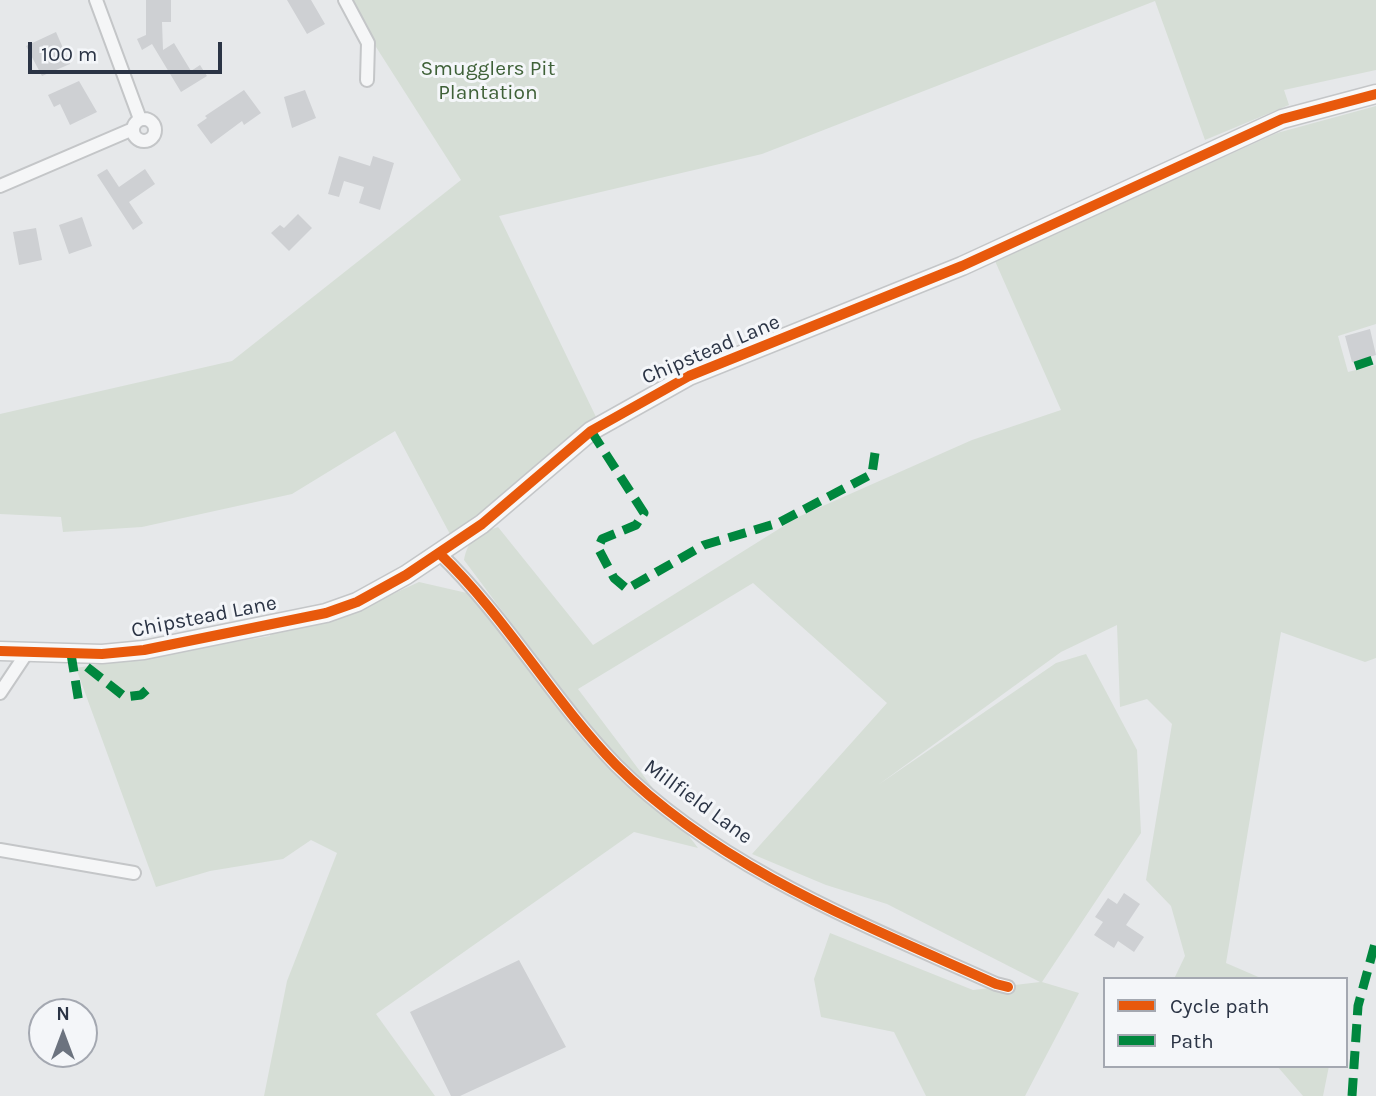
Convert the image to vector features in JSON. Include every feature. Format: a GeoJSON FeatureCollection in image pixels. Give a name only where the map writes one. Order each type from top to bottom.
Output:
{"type":"FeatureCollection","features":[{"type":"Feature","properties":{"kind":"street"},"geometry":{"type":"LineString","coordinates":[[0,186],[136,124],[96,0]]}},
{"type":"Feature","properties":{"kind":"street"},"geometry":{"type":"LineString","coordinates":[[345,0],[368,43],[367,80]]}},
{"type":"Feature","properties":{"kind":"street","name":"Chipstead Lane"},"geometry":{"type":"LineString","coordinates":[[0,651],[102,654],[144,650],[326,613],[357,602],[482,524],[591,431],[689,376],[962,266],[1282,119],[1376,94]]}},
{"type":"Feature","properties":{"kind":"street","name":"Millfield Lane"},"geometry":{"type":"LineString","coordinates":[[439,553],[470,583],[616,765],[661,804],[786,887],[983,979],[1008,987]]}},
{"type":"Feature","properties":{"kind":"street"},"geometry":{"type":"LineString","coordinates":[[0,693],[26,653]]}},
{"type":"Feature","properties":{"kind":"street"},"geometry":{"type":"LineString","coordinates":[[0,850],[134,873]]}},
{"type":"Feature","properties":{"kind":"green space","name":"Smugglers Pit Plantation"},"geometry":{"type":"Polygon","coordinates":[[[346,0],[1376,0],[1376,70],[1284,90],[1289,105],[1205,140],[1155,1],[762,154],[499,216],[597,419],[451,536],[395,431],[292,494],[142,527],[63,532],[61,517],[0,514],[0,414],[232,361],[461,180],[346,0]]]}},
{"type":"Feature","properties":{"kind":"green space"},"geometry":{"type":"Polygon","coordinates":[[[1376,106],[1376,324],[1338,336],[1348,372],[1376,365],[1376,658],[1365,662],[1281,632],[1226,963],[1258,977],[1175,977],[1185,956],[1171,906],[1146,880],[1172,724],[1147,699],[1120,707],[1117,625],[1061,652],[878,785],[1056,663],[1086,654],[1137,750],[1141,833],[1042,982],[1079,993],[1025,1096],[926,1096],[894,1032],[821,1017],[814,979],[830,933],[973,990],[1040,982],[887,904],[826,885],[752,854],[887,703],[753,583],[578,689],[698,848],[634,832],[376,1014],[435,1096],[264,1096],[287,981],[337,853],[311,840],[283,859],[210,871],[156,887],[76,668],[270,636],[270,632],[340,618],[419,582],[467,593],[515,628],[464,560],[468,547],[475,538],[498,527],[593,645],[798,517],[972,440],[1061,410],[995,261],[1277,133],[1376,106]]]}},
{"type":"Feature","properties":{"kind":"green space"},"geometry":{"type":"Polygon","coordinates":[[[1279,1068],[1329,1068],[1323,1096],[1303,1096],[1279,1068]]]}},
{"type":"Feature","properties":{"kind":"building"},"geometry":{"type":"Polygon","coordinates":[[[146,0],[171,0],[171,22],[162,22],[163,50],[174,43],[191,71],[200,65],[207,76],[181,92],[152,44],[142,50],[137,39],[146,35],[146,0]]]}},
{"type":"Feature","properties":{"kind":"building"},"geometry":{"type":"Polygon","coordinates":[[[287,0],[311,0],[325,24],[307,34],[287,0]]]}},
{"type":"Feature","properties":{"kind":"building"},"geometry":{"type":"Polygon","coordinates":[[[56,32],[70,64],[42,76],[26,46],[56,32]]]}},
{"type":"Feature","properties":{"kind":"building"},"geometry":{"type":"Polygon","coordinates":[[[79,81],[97,112],[70,125],[60,104],[54,107],[48,95],[79,81]]]}},
{"type":"Feature","properties":{"kind":"building"},"geometry":{"type":"Polygon","coordinates":[[[244,90],[261,113],[244,125],[242,121],[211,144],[197,125],[207,118],[205,116],[244,90]]]}},
{"type":"Feature","properties":{"kind":"building"},"geometry":{"type":"Polygon","coordinates":[[[305,90],[316,118],[292,128],[284,97],[305,90]]]}},
{"type":"Feature","properties":{"kind":"building"},"geometry":{"type":"Polygon","coordinates":[[[339,156],[370,166],[373,156],[394,163],[380,210],[359,203],[364,187],[344,181],[339,197],[328,194],[339,156]]]}},
{"type":"Feature","properties":{"kind":"building"},"geometry":{"type":"Polygon","coordinates":[[[107,169],[119,187],[145,169],[155,184],[129,202],[143,223],[133,230],[97,175],[107,169]]]}},
{"type":"Feature","properties":{"kind":"building"},"geometry":{"type":"Polygon","coordinates":[[[298,214],[312,228],[289,251],[271,233],[280,225],[284,228],[298,214]]]}},
{"type":"Feature","properties":{"kind":"building"},"geometry":{"type":"Polygon","coordinates":[[[82,217],[92,246],[69,254],[59,225],[82,217]]]}},
{"type":"Feature","properties":{"kind":"building"},"geometry":{"type":"Polygon","coordinates":[[[36,228],[42,260],[19,265],[13,232],[36,228]]]}},
{"type":"Feature","properties":{"kind":"building"},"geometry":{"type":"Polygon","coordinates":[[[1370,329],[1376,355],[1352,362],[1345,336],[1370,329]]]}},
{"type":"Feature","properties":{"kind":"building"},"geometry":{"type":"Polygon","coordinates":[[[1124,893],[1140,904],[1126,925],[1144,937],[1134,952],[1118,941],[1114,948],[1094,935],[1103,922],[1095,917],[1108,898],[1117,904],[1124,893]]]}},
{"type":"Feature","properties":{"kind":"building"},"geometry":{"type":"Polygon","coordinates":[[[519,960],[566,1047],[460,1096],[451,1096],[410,1012],[519,960]]]}},
{"type":"Feature","properties":{"kind":"marked path"},"geometry":{"type":"LineString","coordinates":[[1355,366],[1376,359]]}},
{"type":"Feature","properties":{"kind":"marked path"},"geometry":{"type":"LineString","coordinates":[[591,431],[644,513],[636,525],[602,539],[598,548],[614,578],[627,589],[704,545],[778,523],[872,474],[875,453]]}},
{"type":"Feature","properties":{"kind":"marked path"},"geometry":{"type":"LineString","coordinates":[[71,654],[79,703]]}},
{"type":"Feature","properties":{"kind":"marked path"},"geometry":{"type":"LineString","coordinates":[[87,667],[125,697],[141,695],[153,684]]}},
{"type":"Feature","properties":{"kind":"marked path"},"geometry":{"type":"LineString","coordinates":[[1352,1096],[1358,1006],[1376,940]]}},
{"type":"Feature","properties":{"kind":"cycle path"},"geometry":{"type":"LineString","coordinates":[[0,651],[102,654],[144,650],[326,613],[357,602],[406,575],[482,524],[591,431],[689,376],[962,266],[1282,119],[1376,94]]}},
{"type":"Feature","properties":{"kind":"cycle path"},"geometry":{"type":"LineString","coordinates":[[439,553],[486,604],[593,740],[657,802],[701,835],[796,891],[896,940],[1008,987]]}}]}
